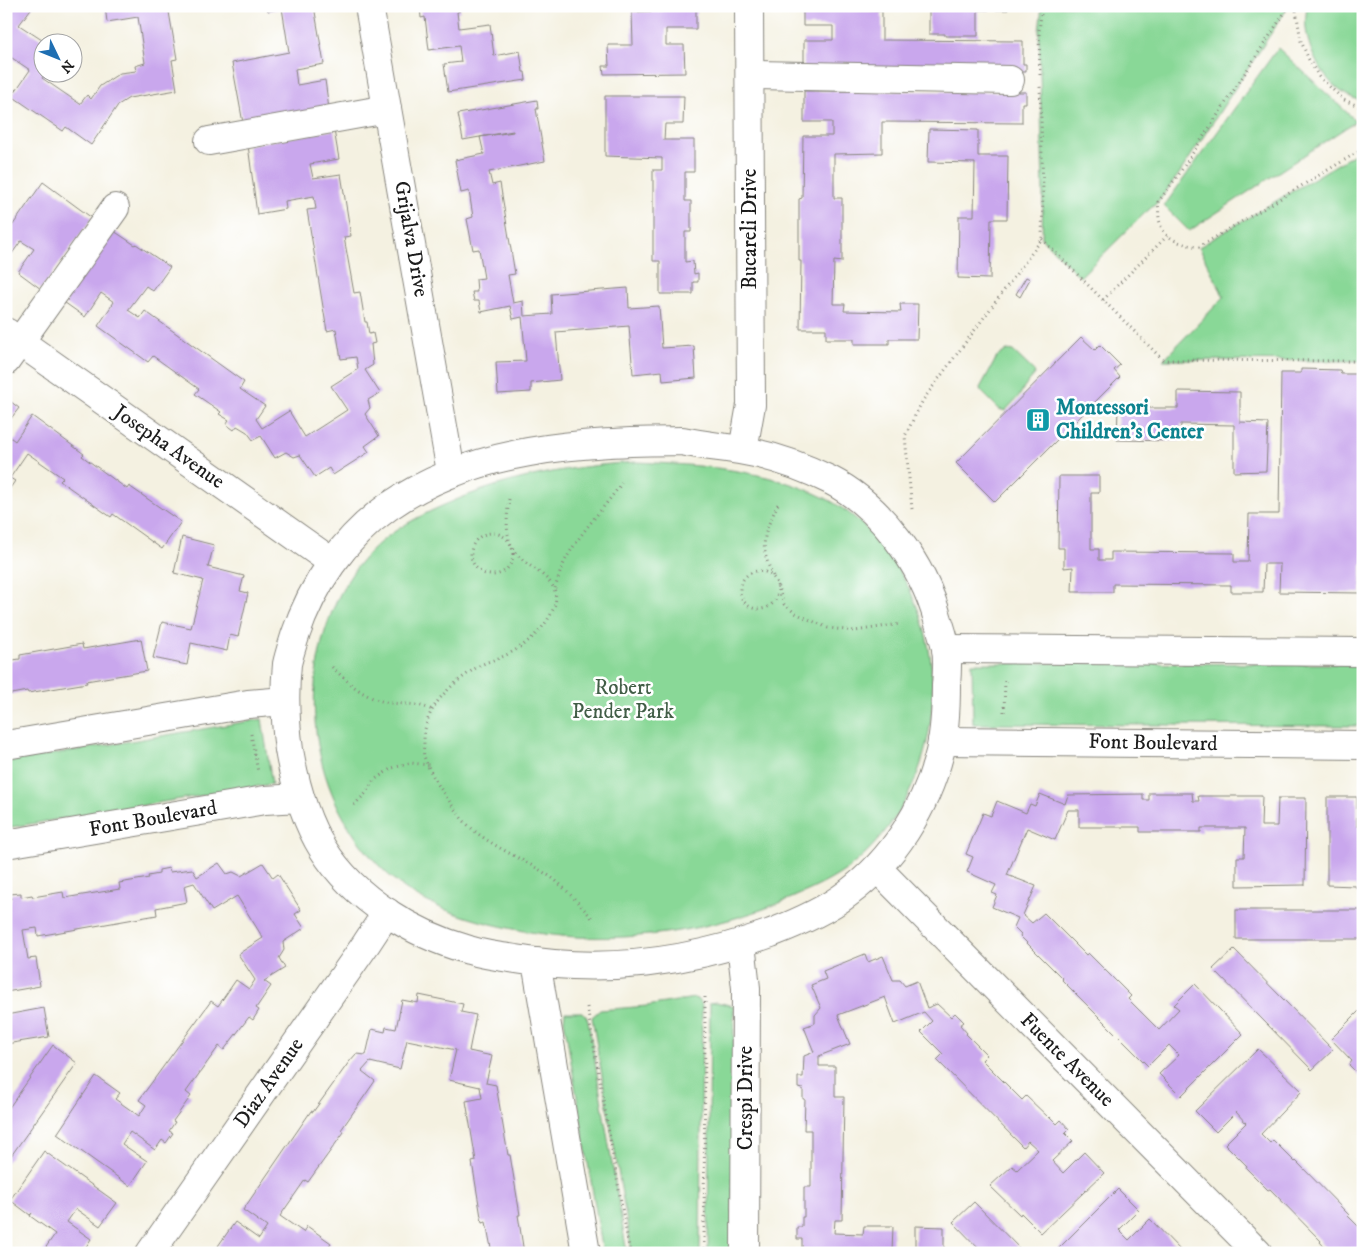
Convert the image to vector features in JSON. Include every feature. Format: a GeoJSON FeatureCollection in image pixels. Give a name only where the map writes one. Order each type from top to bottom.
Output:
{"type":"FeatureCollection","features":[{"type":"Feature","properties":{"kind":"street","name":"Grijalva Drive"},"geometry":{"type":"LineString","coordinates":[[369,6],[451,472]]}},
{"type":"Feature","properties":{"kind":"street","name":"Bucareli Drive"},"geometry":{"type":"LineString","coordinates":[[743,450],[750,405],[749,6]]}},
{"type":"Feature","properties":{"kind":"street"},"geometry":{"type":"LineString","coordinates":[[750,75],[1010,80]]}},
{"type":"Feature","properties":{"kind":"street"},"geometry":{"type":"LineString","coordinates":[[209,141],[387,109]]}},
{"type":"Feature","properties":{"kind":"street"},"geometry":{"type":"LineString","coordinates":[[11,345],[115,208]]}},
{"type":"Feature","properties":{"kind":"street","name":"Josepha Avenue"},"geometry":{"type":"LineString","coordinates":[[11,345],[332,562]]}},
{"type":"Feature","properties":{"kind":"street"},"geometry":{"type":"LineString","coordinates":[[619,442],[682,442],[743,450],[792,464],[834,482],[873,511],[901,543],[925,584],[936,611],[946,649],[946,719],[942,741],[936,767],[925,796],[894,848],[877,868],[847,894],[818,912],[741,944],[660,961],[608,966],[536,962],[474,952],[441,941],[414,929],[387,912],[364,894],[341,872],[324,850],[313,830],[293,774],[286,724],[285,701],[288,660],[301,617],[332,562],[359,530],[386,508],[420,488],[451,472],[495,459],[562,446],[619,442]]}},
{"type":"Feature","properties":{"kind":"street"},"geometry":{"type":"LineString","coordinates":[[946,649],[1363,652]]}},
{"type":"Feature","properties":{"kind":"street"},"geometry":{"type":"LineString","coordinates":[[6,745],[248,704],[285,701]]}},
{"type":"Feature","properties":{"kind":"street","name":"Font Boulevard"},"geometry":{"type":"LineString","coordinates":[[942,741],[1363,745]]}},
{"type":"Feature","properties":{"kind":"street","name":"Font Boulevard"},"geometry":{"type":"LineString","coordinates":[[6,844],[259,801],[300,798]]}},
{"type":"Feature","properties":{"kind":"street","name":"Fuente Avenue"},"geometry":{"type":"LineString","coordinates":[[877,868],[1258,1253]]}},
{"type":"Feature","properties":{"kind":"street","name":"Diaz Avenue"},"geometry":{"type":"LineString","coordinates":[[150,1253],[387,912]]}},
{"type":"Feature","properties":{"kind":"street","name":"Crespi Drive"},"geometry":{"type":"LineString","coordinates":[[741,944],[746,988],[745,1253]]}},
{"type":"Feature","properties":{"kind":"street"},"geometry":{"type":"LineString","coordinates":[[536,962],[586,1253]]}},
{"type":"Feature","properties":{"kind":"path"},"geometry":{"type":"LineString","coordinates":[[913,515],[905,436],[924,400],[1042,240],[1039,31],[1042,6]]}},
{"type":"Feature","properties":{"kind":"path"},"geometry":{"type":"LineString","coordinates":[[1289,6],[1179,174],[1158,202],[1160,224],[1167,236],[1186,246],[1199,247],[1363,149]]}},
{"type":"Feature","properties":{"kind":"path"},"geometry":{"type":"LineString","coordinates":[[1297,6],[1301,41],[1308,60],[1319,77],[1344,100],[1363,108]]}},
{"type":"Feature","properties":{"kind":"path"},"geometry":{"type":"LineString","coordinates":[[1103,300],[1167,236]]}},
{"type":"Feature","properties":{"kind":"path"},"geometry":{"type":"LineString","coordinates":[[1042,240],[1163,360],[1363,361]]}},
{"type":"Feature","properties":{"kind":"path"},"geometry":{"type":"LineString","coordinates":[[592,918],[555,881],[525,861],[495,845],[466,823],[438,786],[428,765],[424,754],[424,731],[436,702],[455,682],[479,666],[506,655],[525,644],[547,621],[555,605],[554,589],[565,560],[591,521],[606,505],[624,480]]}},
{"type":"Feature","properties":{"kind":"path"},"geometry":{"type":"LineString","coordinates":[[509,499],[506,517],[512,547],[512,560],[504,571],[498,574],[485,574],[475,565],[472,558],[474,545],[484,536],[497,534],[508,541],[512,547],[519,558],[543,574],[554,589]]}},
{"type":"Feature","properties":{"kind":"path"},"geometry":{"type":"LineString","coordinates":[[779,502],[765,530],[764,549],[767,563],[784,604],[795,613],[828,628],[855,631],[900,624]]}},
{"type":"Feature","properties":{"kind":"path"},"geometry":{"type":"LineString","coordinates":[[775,580],[765,572],[754,572],[743,579],[741,585],[742,597],[751,607],[763,608],[773,602],[776,597],[777,585]]}},
{"type":"Feature","properties":{"kind":"path"},"geometry":{"type":"LineString","coordinates":[[332,667],[353,687],[371,697],[386,702],[419,704],[432,710]]}},
{"type":"Feature","properties":{"kind":"path"},"geometry":{"type":"LineString","coordinates":[[1004,720],[1005,671]]}},
{"type":"Feature","properties":{"kind":"path"},"geometry":{"type":"LineString","coordinates":[[250,731],[260,781]]}},
{"type":"Feature","properties":{"kind":"path"},"geometry":{"type":"LineString","coordinates":[[354,805],[365,794],[374,780],[392,768],[411,763],[428,765]]}},
{"type":"Feature","properties":{"kind":"path"},"geometry":{"type":"LineString","coordinates":[[704,1253],[705,995]]}},
{"type":"Feature","properties":{"kind":"path"},"geometry":{"type":"LineString","coordinates":[[588,1007],[630,1253]]}},
{"type":"Feature","properties":{"kind":"green space"},"geometry":{"type":"Polygon","coordinates":[[[1042,6],[1289,6],[1179,174],[1158,202],[1080,277],[1042,239],[1043,191],[1039,31],[1042,6]]]}},
{"type":"Feature","properties":{"kind":"green space"},"geometry":{"type":"Polygon","coordinates":[[[1307,6],[1363,6],[1363,101],[1341,91],[1324,74],[1317,63],[1306,29],[1307,6]]]}},
{"type":"Feature","properties":{"kind":"green space"},"geometry":{"type":"Polygon","coordinates":[[[1278,48],[1356,121],[1189,231],[1164,206],[1278,48]]]}},
{"type":"Feature","properties":{"kind":"green space"},"geometry":{"type":"Polygon","coordinates":[[[1363,149],[1363,361],[1163,360],[1224,297],[1199,247],[1363,149]]]}},
{"type":"Feature","properties":{"kind":"green space"},"geometry":{"type":"Polygon","coordinates":[[[1007,350],[1013,351],[1035,374],[1020,395],[1005,411],[999,409],[980,388],[997,357],[1007,350]]]}},
{"type":"Feature","properties":{"kind":"green space","name":"Robert Pender Park"},"geometry":{"type":"Polygon","coordinates":[[[636,462],[733,470],[803,488],[825,498],[848,512],[877,540],[900,572],[918,608],[928,646],[933,686],[930,725],[921,763],[906,799],[884,833],[856,862],[838,875],[817,887],[775,905],[716,923],[654,934],[593,938],[523,931],[479,921],[437,906],[403,887],[373,859],[350,828],[332,793],[320,756],[315,717],[316,677],[323,638],[337,600],[361,561],[372,550],[400,528],[431,511],[481,491],[531,476],[582,467],[636,462]]]}},
{"type":"Feature","properties":{"kind":"green space"},"geometry":{"type":"Polygon","coordinates":[[[972,663],[1363,664],[1363,726],[973,724],[972,663]]]}},
{"type":"Feature","properties":{"kind":"green space"},"geometry":{"type":"Polygon","coordinates":[[[262,719],[272,784],[6,828],[6,762],[262,719]]]}},
{"type":"Feature","properties":{"kind":"green space"},"geometry":{"type":"Polygon","coordinates":[[[694,998],[702,1005],[700,1253],[632,1253],[592,1017],[600,1010],[647,1006],[694,998]]]}},
{"type":"Feature","properties":{"kind":"green space"},"geometry":{"type":"Polygon","coordinates":[[[716,1002],[734,1006],[732,1253],[708,1253],[710,1003],[716,1002]]]}},
{"type":"Feature","properties":{"kind":"green space"},"geometry":{"type":"Polygon","coordinates":[[[565,1012],[582,1012],[588,1020],[627,1253],[603,1253],[564,1020],[565,1012]]]}},
{"type":"Feature","properties":{"kind":"building"},"geometry":{"type":"Polygon","coordinates":[[[6,6],[33,6],[19,25],[32,34],[32,82],[48,82],[80,104],[87,95],[91,99],[100,86],[120,73],[136,71],[135,66],[145,63],[138,17],[107,22],[105,6],[168,6],[177,59],[172,60],[177,90],[129,98],[118,105],[91,145],[66,127],[63,131],[12,96],[30,70],[6,54],[6,20],[8,17],[6,16],[6,6]]]}},
{"type":"Feature","properties":{"kind":"building"},"geometry":{"type":"Polygon","coordinates":[[[267,6],[314,6],[324,64],[295,69],[297,85],[325,80],[329,109],[243,123],[232,63],[289,52],[282,8],[268,11],[267,6]]]}},
{"type":"Feature","properties":{"kind":"building"},"geometry":{"type":"Polygon","coordinates":[[[420,6],[459,6],[460,11],[457,12],[459,28],[490,24],[494,56],[520,51],[526,80],[448,92],[444,64],[461,62],[459,46],[429,50],[425,17],[421,18],[420,6]]]}},
{"type":"Feature","properties":{"kind":"building"},"geometry":{"type":"Polygon","coordinates":[[[663,6],[696,6],[696,29],[666,29],[666,45],[684,45],[685,73],[604,74],[603,66],[609,66],[608,45],[633,45],[632,12],[663,11],[663,6]]]}},
{"type":"Feature","properties":{"kind":"building"},"geometry":{"type":"Polygon","coordinates":[[[803,6],[835,6],[835,10],[882,11],[882,40],[1023,41],[1023,64],[1026,64],[1026,72],[804,70],[804,40],[833,40],[833,26],[803,26],[803,6]]]}},
{"type":"Feature","properties":{"kind":"building"},"geometry":{"type":"Polygon","coordinates":[[[929,6],[1008,6],[1008,10],[978,10],[978,36],[945,36],[945,34],[929,34],[929,6]]]}},
{"type":"Feature","properties":{"kind":"building"},"geometry":{"type":"Polygon","coordinates":[[[804,91],[1026,92],[1026,103],[1022,103],[1022,123],[882,122],[882,153],[834,154],[834,198],[842,198],[842,262],[834,261],[833,304],[845,304],[844,311],[901,312],[900,304],[918,304],[917,339],[889,339],[889,344],[854,344],[854,339],[826,339],[826,329],[800,329],[801,261],[799,261],[799,199],[802,198],[803,136],[832,136],[832,122],[804,122],[804,91]]]}},
{"type":"Feature","properties":{"kind":"building"},"geometry":{"type":"Polygon","coordinates":[[[605,96],[684,96],[683,124],[665,124],[664,140],[694,140],[694,172],[685,172],[685,201],[691,201],[691,232],[685,232],[685,262],[693,261],[694,274],[698,273],[698,282],[693,282],[693,294],[660,294],[660,261],[653,261],[653,170],[662,170],[662,158],[605,156],[605,96]]]}},
{"type":"Feature","properties":{"kind":"building"},"geometry":{"type":"Polygon","coordinates":[[[537,100],[538,109],[536,109],[545,161],[489,172],[492,185],[500,183],[515,274],[508,275],[513,303],[523,301],[524,316],[552,314],[551,294],[628,288],[629,308],[659,306],[662,348],[694,346],[696,378],[663,381],[662,371],[633,374],[629,326],[556,332],[560,380],[531,383],[531,392],[498,394],[496,362],[526,361],[522,317],[513,319],[510,306],[481,312],[479,301],[474,301],[472,292],[477,292],[476,279],[484,278],[479,249],[473,250],[467,219],[473,217],[469,191],[461,193],[455,160],[484,154],[480,137],[513,131],[463,140],[458,114],[537,100]]]}},
{"type":"Feature","properties":{"kind":"building"},"geometry":{"type":"Polygon","coordinates":[[[929,129],[978,130],[978,156],[1008,156],[1007,219],[991,219],[990,279],[958,278],[959,216],[974,216],[975,163],[928,162],[929,129]]]}},
{"type":"Feature","properties":{"kind":"building"},"geometry":{"type":"Polygon","coordinates":[[[334,130],[339,159],[310,164],[313,178],[341,174],[351,236],[344,237],[354,293],[360,292],[365,322],[367,322],[369,334],[373,333],[375,343],[371,344],[373,365],[365,370],[380,393],[368,400],[370,408],[365,414],[379,436],[365,446],[369,452],[333,475],[329,468],[315,477],[300,455],[294,457],[286,452],[275,458],[261,436],[253,440],[247,432],[237,426],[234,430],[226,424],[229,420],[219,414],[221,412],[195,394],[199,389],[153,356],[148,362],[98,326],[114,302],[101,293],[85,317],[61,300],[111,229],[170,267],[153,291],[146,286],[128,310],[140,318],[145,311],[244,382],[240,389],[265,406],[256,419],[262,428],[289,411],[305,437],[347,410],[331,386],[358,369],[356,357],[341,359],[336,329],[327,331],[307,210],[316,209],[314,196],[285,201],[286,209],[257,214],[248,145],[334,130]]]}},
{"type":"Feature","properties":{"kind":"building"},"geometry":{"type":"Polygon","coordinates":[[[43,182],[92,218],[41,289],[18,272],[34,249],[21,241],[6,262],[6,227],[10,229],[43,182]]]}},
{"type":"Feature","properties":{"kind":"building"},"geometry":{"type":"Polygon","coordinates":[[[1026,277],[1030,279],[1020,297],[1016,294],[1026,277]]]}},
{"type":"Feature","properties":{"kind":"building","name":"Montessori Children’s Center"},"geometry":{"type":"Polygon","coordinates":[[[1081,337],[1095,350],[1100,345],[1120,365],[1114,370],[1120,377],[995,502],[956,463],[1081,337]]]}},
{"type":"Feature","properties":{"kind":"building"},"geometry":{"type":"Polygon","coordinates":[[[1301,369],[1340,370],[1341,374],[1362,374],[1361,515],[1363,515],[1363,564],[1361,564],[1361,593],[1279,592],[1280,564],[1264,564],[1263,592],[1231,592],[1231,585],[1113,584],[1113,592],[1072,592],[1073,567],[1064,568],[1064,548],[1058,548],[1059,476],[1099,476],[1099,493],[1091,493],[1091,549],[1099,549],[1099,560],[1111,560],[1111,552],[1234,553],[1234,562],[1248,562],[1249,514],[1279,514],[1281,373],[1301,373],[1301,369]]]}},
{"type":"Feature","properties":{"kind":"building"},"geometry":{"type":"Polygon","coordinates":[[[1178,391],[1240,392],[1240,422],[1268,423],[1266,471],[1234,472],[1234,425],[1181,424],[1180,441],[1117,440],[1118,408],[1178,408],[1178,391]]]}},
{"type":"Feature","properties":{"kind":"building"},"geometry":{"type":"Polygon","coordinates":[[[6,398],[19,408],[6,425],[6,398]]]}},
{"type":"Feature","properties":{"kind":"building"},"geometry":{"type":"Polygon","coordinates":[[[32,416],[84,454],[82,456],[127,489],[129,486],[181,522],[162,549],[113,514],[111,517],[60,481],[63,478],[27,453],[10,478],[15,481],[6,494],[6,434],[15,441],[32,416]]]}},
{"type":"Feature","properties":{"kind":"building"},"geometry":{"type":"Polygon","coordinates":[[[182,537],[214,545],[208,567],[244,576],[240,591],[248,593],[238,637],[230,635],[227,651],[191,643],[187,665],[153,658],[162,622],[191,628],[203,580],[174,573],[182,537]]]}},
{"type":"Feature","properties":{"kind":"building"},"geometry":{"type":"Polygon","coordinates":[[[141,639],[147,671],[86,681],[87,683],[6,695],[6,661],[20,659],[20,655],[82,644],[83,649],[141,639]]]}},
{"type":"Feature","properties":{"kind":"building"},"geometry":{"type":"Polygon","coordinates":[[[1149,793],[1192,793],[1193,801],[1199,801],[1198,796],[1262,796],[1261,826],[1277,826],[1278,798],[1306,798],[1305,885],[1237,886],[1237,857],[1244,857],[1245,828],[1201,828],[1201,832],[1140,832],[1140,827],[1079,827],[1079,810],[1068,810],[1055,840],[1027,828],[1007,875],[1036,886],[1023,915],[1032,923],[1044,913],[1131,996],[1128,999],[1159,1030],[1179,1009],[1174,1005],[1195,984],[1243,1034],[1181,1096],[1159,1074],[1179,1055],[1169,1045],[1148,1066],[1020,936],[1021,934],[1014,927],[1018,918],[992,907],[997,895],[992,893],[996,885],[967,872],[973,857],[966,854],[983,813],[991,816],[997,801],[1026,813],[1030,804],[1035,806],[1040,794],[1065,804],[1068,795],[1143,794],[1143,800],[1149,800],[1149,793]]]}},
{"type":"Feature","properties":{"kind":"building"},"geometry":{"type":"Polygon","coordinates":[[[1327,797],[1357,797],[1357,826],[1363,826],[1363,888],[1327,885],[1327,797]]]}},
{"type":"Feature","properties":{"kind":"building"},"geometry":{"type":"Polygon","coordinates":[[[219,863],[227,874],[233,872],[241,876],[263,863],[273,878],[278,874],[301,910],[295,914],[304,928],[283,942],[284,950],[279,958],[285,968],[264,981],[271,986],[256,1008],[259,1010],[253,1020],[249,1017],[224,1050],[219,1046],[186,1092],[191,1096],[173,1121],[175,1122],[169,1131],[173,1133],[166,1143],[162,1140],[155,1150],[130,1132],[122,1144],[147,1161],[130,1186],[57,1134],[96,1076],[120,1093],[115,1099],[139,1116],[146,1105],[139,1100],[211,1001],[218,1006],[236,980],[249,989],[255,980],[238,954],[263,938],[237,896],[212,911],[194,883],[184,886],[187,902],[156,908],[157,915],[38,936],[37,928],[23,930],[28,959],[36,958],[40,986],[6,992],[6,900],[11,899],[10,894],[21,893],[21,897],[32,895],[33,897],[63,892],[64,898],[120,889],[119,883],[149,878],[148,876],[159,874],[159,870],[169,868],[170,872],[192,869],[197,877],[219,863]]]}},
{"type":"Feature","properties":{"kind":"building"},"geometry":{"type":"Polygon","coordinates":[[[1236,910],[1363,910],[1363,939],[1236,939],[1236,910]]]}},
{"type":"Feature","properties":{"kind":"building"},"geometry":{"type":"Polygon","coordinates":[[[1234,949],[1333,1050],[1312,1070],[1213,969],[1234,949]]]}},
{"type":"Feature","properties":{"kind":"building"},"geometry":{"type":"Polygon","coordinates":[[[865,954],[868,962],[883,956],[893,980],[900,980],[905,986],[917,981],[927,1008],[937,1004],[951,1017],[955,1013],[964,1022],[960,1025],[966,1034],[987,1055],[982,1060],[1022,1100],[1026,1096],[1057,1124],[1061,1120],[1069,1129],[1065,1133],[1073,1141],[1052,1161],[1063,1173],[1084,1152],[1104,1173],[1041,1233],[990,1186],[1012,1166],[1017,1170],[1038,1150],[1028,1141],[1023,1147],[937,1060],[943,1054],[921,1032],[932,1021],[924,1012],[895,1024],[885,997],[838,1015],[850,1044],[819,1056],[819,1066],[835,1066],[835,1097],[844,1097],[842,1220],[835,1220],[834,1233],[863,1234],[864,1226],[893,1226],[892,1253],[831,1253],[831,1250],[802,1250],[802,1239],[797,1239],[797,1227],[802,1227],[802,1217],[804,1217],[804,1187],[811,1187],[811,1130],[804,1130],[805,1099],[803,1099],[803,1089],[798,1088],[798,1077],[803,1077],[804,1056],[814,1052],[804,1027],[815,1023],[815,1015],[821,1008],[811,985],[826,979],[823,971],[865,954]]]}},
{"type":"Feature","properties":{"kind":"building"},"geometry":{"type":"Polygon","coordinates":[[[419,995],[463,1004],[461,1012],[476,1015],[469,1051],[492,1056],[486,1083],[496,1085],[520,1215],[518,1215],[524,1253],[492,1253],[486,1222],[482,1223],[472,1162],[476,1161],[466,1101],[482,1098],[480,1087],[449,1080],[456,1050],[407,1040],[400,1069],[370,1062],[362,1071],[375,1081],[341,1130],[344,1132],[308,1182],[305,1180],[280,1216],[303,1232],[307,1226],[331,1243],[324,1253],[227,1253],[218,1246],[235,1222],[259,1239],[267,1227],[243,1210],[311,1111],[313,1112],[349,1062],[356,1054],[366,1055],[372,1029],[385,1032],[386,1027],[396,1029],[402,1000],[418,1003],[419,995]]]}},
{"type":"Feature","properties":{"kind":"building"},"geometry":{"type":"Polygon","coordinates":[[[1363,1007],[1363,1079],[1349,1065],[1352,1061],[1331,1039],[1363,1007]]]}},
{"type":"Feature","properties":{"kind":"building"},"geometry":{"type":"Polygon","coordinates":[[[44,1008],[49,1037],[6,1044],[6,1015],[44,1008]]]}},
{"type":"Feature","properties":{"kind":"building"},"geometry":{"type":"Polygon","coordinates":[[[53,1045],[77,1063],[6,1163],[6,1112],[53,1045]]]}},
{"type":"Feature","properties":{"kind":"building"},"geometry":{"type":"Polygon","coordinates":[[[1258,1049],[1302,1091],[1261,1134],[1270,1143],[1273,1140],[1296,1161],[1363,1231],[1363,1253],[1330,1253],[1321,1241],[1270,1189],[1268,1190],[1246,1168],[1247,1166],[1225,1144],[1246,1123],[1236,1112],[1216,1132],[1195,1111],[1258,1049]]]}},
{"type":"Feature","properties":{"kind":"building"},"geometry":{"type":"Polygon","coordinates":[[[44,1151],[117,1203],[100,1226],[76,1209],[67,1222],[91,1239],[82,1253],[42,1253],[55,1234],[30,1216],[32,1213],[30,1215],[10,1200],[44,1151]]]}},
{"type":"Feature","properties":{"kind":"building"},"geometry":{"type":"Polygon","coordinates":[[[1118,1189],[1139,1210],[1119,1230],[1129,1240],[1150,1219],[1183,1253],[1057,1253],[1056,1251],[1118,1189]]]}},
{"type":"Feature","properties":{"kind":"building"},"geometry":{"type":"Polygon","coordinates":[[[974,1202],[1024,1253],[983,1253],[953,1222],[974,1202]]]}},
{"type":"Feature","properties":{"kind":"building"},"geometry":{"type":"Polygon","coordinates":[[[915,1226],[944,1227],[944,1253],[915,1253],[915,1226]]]}},
{"type":"Feature","properties":{"kind":"place","name":"Montessori Children’s Center"},"geometry":{"type":"Point","coordinates":[1038,420]}}]}
